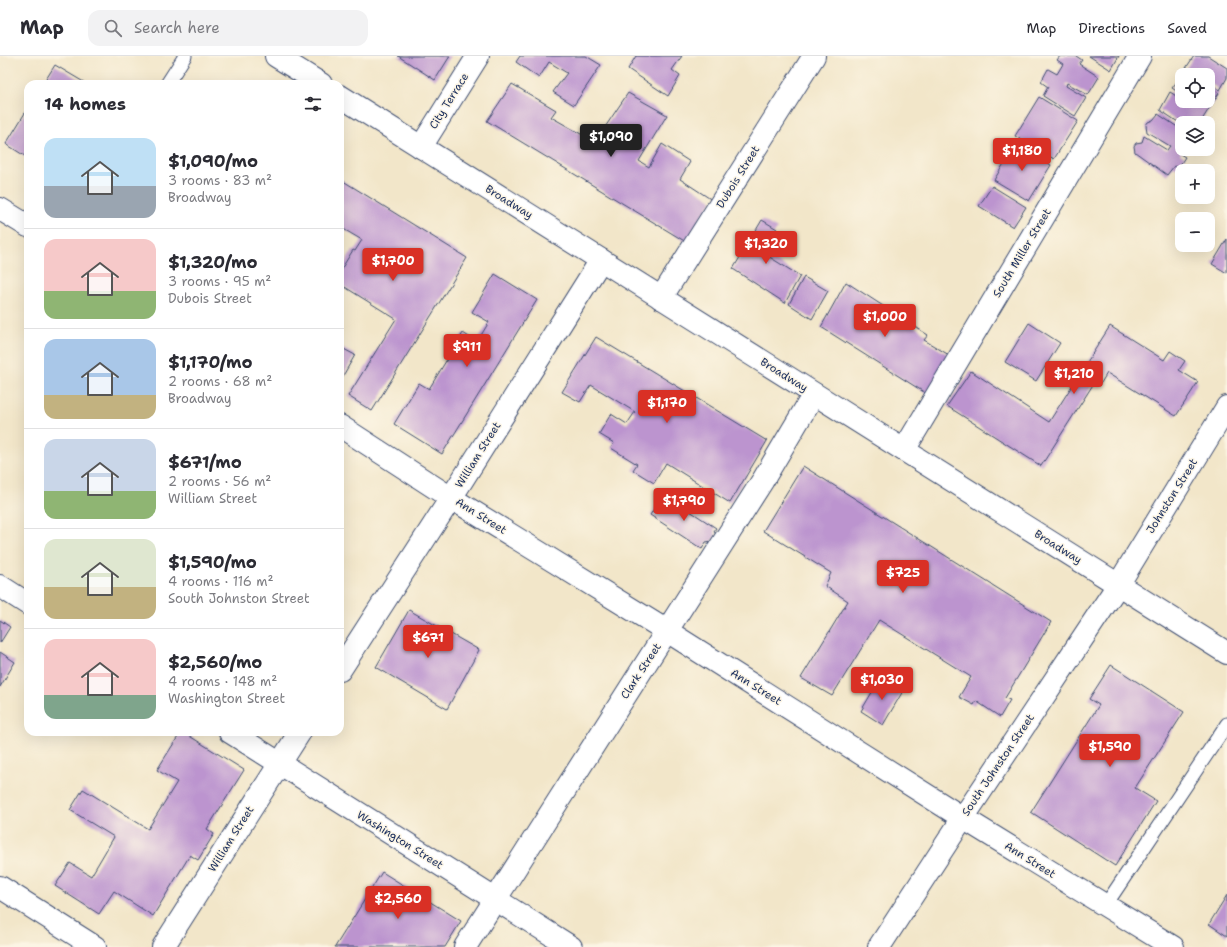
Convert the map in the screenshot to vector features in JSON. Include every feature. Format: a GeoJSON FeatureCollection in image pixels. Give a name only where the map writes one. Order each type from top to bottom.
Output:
{"type":"FeatureCollection","features":[{"type":"Feature","properties":{"kind":"street"},"geometry":{"type":"LineString","coordinates":[[276,56],[315,80]]}},
{"type":"Feature","properties":{"kind":"street","name":"City Terrace"},"geometry":{"type":"LineString","coordinates":[[421,147],[478,56]]}},
{"type":"Feature","properties":{"kind":"street","name":"Dubois Street"},"geometry":{"type":"LineString","coordinates":[[661,298],[814,56]]}},
{"type":"Feature","properties":{"kind":"street","name":"South Miller Street"},"geometry":{"type":"LineString","coordinates":[[904,450],[1140,56]]}},
{"type":"Feature","properties":{"kind":"street","name":"Broadway"},"geometry":{"type":"LineString","coordinates":[[344,99],[1227,653]]}},
{"type":"Feature","properties":{"kind":"street"},"geometry":{"type":"LineString","coordinates":[[0,209],[24,224]]}},
{"type":"Feature","properties":{"kind":"street","name":"William Street"},"geometry":{"type":"LineString","coordinates":[[344,664],[451,498],[601,260]]}},
{"type":"Feature","properties":{"kind":"street","name":"Clark Street"},"geometry":{"type":"LineString","coordinates":[[465,947],[494,899],[763,480],[814,394]]}},
{"type":"Feature","properties":{"kind":"street","name":"Johnston Street"},"geometry":{"type":"LineString","coordinates":[[1118,585],[1227,407]]}},
{"type":"Feature","properties":{"kind":"street","name":"Ann Street"},"geometry":{"type":"LineString","coordinates":[[344,429],[451,498],[667,631],[963,818],[1173,947]]}},
{"type":"Feature","properties":{"kind":"street","name":"South Johnston Street"},"geometry":{"type":"LineString","coordinates":[[879,947],[1118,585]]}},
{"type":"Feature","properties":{"kind":"street"},"geometry":{"type":"LineString","coordinates":[[0,586],[24,601]]}},
{"type":"Feature","properties":{"kind":"street","name":"Washington Street"},"geometry":{"type":"LineString","coordinates":[[236,736],[571,947]]}},
{"type":"Feature","properties":{"kind":"street","name":"William Street"},"geometry":{"type":"LineString","coordinates":[[163,947],[297,736]]}},
{"type":"Feature","properties":{"kind":"street"},"geometry":{"type":"LineString","coordinates":[[0,888],[95,947]]}},
{"type":"Feature","properties":{"kind":"lane"},"geometry":{"type":"LineString","coordinates":[[169,80],[185,56]]}},
{"type":"Feature","properties":{"kind":"lane"},"geometry":{"type":"LineString","coordinates":[[1105,906],[1227,724]]}},
{"type":"Feature","properties":{"kind":"building"},"geometry":{"type":"Polygon","coordinates":[[[398,56],[450,56],[435,80],[398,56]]]}},
{"type":"Feature","properties":{"kind":"building"},"geometry":{"type":"Polygon","coordinates":[[[520,56],[586,56],[601,65],[574,105],[553,92],[567,73],[549,62],[539,78],[516,62],[520,56]]]}},
{"type":"Feature","properties":{"kind":"building"},"geometry":{"type":"Polygon","coordinates":[[[636,56],[682,56],[672,70],[680,76],[668,96],[628,69],[636,56]]]}},
{"type":"Feature","properties":{"kind":"building"},"geometry":{"type":"Polygon","coordinates":[[[1060,56],[1076,56],[1082,60],[1079,64],[1099,77],[1088,95],[1067,83],[1066,86],[1086,98],[1075,116],[1043,96],[1048,87],[1041,82],[1048,69],[1057,74],[1063,64],[1057,60],[1060,56]]]}},
{"type":"Feature","properties":{"kind":"building"},"geometry":{"type":"Polygon","coordinates":[[[1089,56],[1119,56],[1111,70],[1089,56]]]}},
{"type":"Feature","properties":{"kind":"building"},"geometry":{"type":"Polygon","coordinates":[[[1194,56],[1208,56],[1227,68],[1227,78],[1220,90],[1215,87],[1215,68],[1186,68],[1194,56]]]}},
{"type":"Feature","properties":{"kind":"building"},"geometry":{"type":"Polygon","coordinates":[[[55,65],[80,80],[46,80],[55,65]]]}},
{"type":"Feature","properties":{"kind":"building"},"geometry":{"type":"Polygon","coordinates":[[[512,84],[556,110],[551,117],[595,142],[628,93],[667,115],[639,161],[649,167],[662,144],[690,162],[680,179],[712,200],[686,242],[487,121],[512,84]]]}},
{"type":"Feature","properties":{"kind":"building"},"geometry":{"type":"Polygon","coordinates":[[[1215,90],[1219,93],[1215,99],[1215,90]]]}},
{"type":"Feature","properties":{"kind":"building"},"geometry":{"type":"Polygon","coordinates":[[[1170,92],[1175,95],[1175,108],[1210,108],[1204,116],[1175,116],[1175,120],[1160,110],[1170,92]]]}},
{"type":"Feature","properties":{"kind":"building"},"geometry":{"type":"Polygon","coordinates":[[[1039,97],[1078,121],[1054,159],[1015,136],[1039,97]]]}},
{"type":"Feature","properties":{"kind":"building"},"geometry":{"type":"Polygon","coordinates":[[[1158,114],[1175,125],[1175,156],[1185,157],[1181,164],[1175,164],[1175,166],[1167,175],[1135,152],[1134,146],[1136,143],[1142,142],[1144,136],[1167,150],[1170,146],[1147,132],[1146,125],[1158,114]]]}},
{"type":"Feature","properties":{"kind":"building"},"geometry":{"type":"Polygon","coordinates":[[[24,115],[24,155],[6,144],[24,115]]]}},
{"type":"Feature","properties":{"kind":"building"},"geometry":{"type":"Polygon","coordinates":[[[1016,144],[1051,165],[1029,201],[994,180],[1016,144]]]}},
{"type":"Feature","properties":{"kind":"building"},"geometry":{"type":"Polygon","coordinates":[[[344,181],[467,258],[372,411],[348,396],[396,319],[344,286],[344,265],[353,250],[355,251],[362,240],[344,229],[344,181]]]}},
{"type":"Feature","properties":{"kind":"building"},"geometry":{"type":"Polygon","coordinates":[[[992,186],[1026,207],[1013,227],[979,206],[992,186]]]}},
{"type":"Feature","properties":{"kind":"building"},"geometry":{"type":"Polygon","coordinates":[[[762,220],[777,229],[763,253],[800,276],[785,303],[733,269],[762,220]]]}},
{"type":"Feature","properties":{"kind":"building"},"geometry":{"type":"Polygon","coordinates":[[[1227,239],[1227,273],[1212,264],[1227,239]]]}},
{"type":"Feature","properties":{"kind":"building"},"geometry":{"type":"Polygon","coordinates":[[[495,274],[537,300],[442,454],[394,424],[419,383],[429,389],[463,333],[477,342],[489,322],[472,312],[495,274]]]}},
{"type":"Feature","properties":{"kind":"building"},"geometry":{"type":"Polygon","coordinates":[[[804,277],[828,291],[812,319],[789,304],[804,277]]]}},
{"type":"Feature","properties":{"kind":"building"},"geometry":{"type":"Polygon","coordinates":[[[846,282],[928,335],[924,340],[949,355],[927,394],[821,327],[846,282]]]}},
{"type":"Feature","properties":{"kind":"building"},"geometry":{"type":"Polygon","coordinates":[[[1029,323],[1060,343],[1036,381],[1005,362],[1029,323]]]}},
{"type":"Feature","properties":{"kind":"building"},"geometry":{"type":"Polygon","coordinates":[[[1110,326],[1164,360],[1170,351],[1185,361],[1179,370],[1198,382],[1176,416],[1107,373],[1101,383],[1096,380],[1041,466],[947,406],[971,371],[1049,422],[1110,326]]]}},
{"type":"Feature","properties":{"kind":"building"},"geometry":{"type":"Polygon","coordinates":[[[596,337],[767,441],[730,503],[666,463],[654,483],[633,470],[637,464],[611,448],[614,443],[599,434],[611,414],[627,424],[635,412],[591,385],[580,402],[562,392],[596,337]]]}},
{"type":"Feature","properties":{"kind":"building"},"geometry":{"type":"Polygon","coordinates":[[[344,349],[355,355],[344,374],[344,349]]]}},
{"type":"Feature","properties":{"kind":"building"},"geometry":{"type":"Polygon","coordinates":[[[803,466],[1051,622],[1005,698],[1010,700],[1000,717],[976,701],[974,705],[959,697],[971,677],[879,620],[832,696],[801,678],[848,601],[825,586],[831,573],[763,531],[803,466]]]}},
{"type":"Feature","properties":{"kind":"building"},"geometry":{"type":"Polygon","coordinates":[[[664,494],[716,528],[714,531],[716,535],[712,541],[706,542],[702,549],[650,515],[664,494]]]}},
{"type":"Feature","properties":{"kind":"building"},"geometry":{"type":"Polygon","coordinates":[[[409,610],[479,650],[447,709],[376,667],[409,610]]]}},
{"type":"Feature","properties":{"kind":"building"},"geometry":{"type":"Polygon","coordinates":[[[0,620],[10,627],[0,643],[0,620]]]}},
{"type":"Feature","properties":{"kind":"building"},"geometry":{"type":"Polygon","coordinates":[[[0,652],[15,662],[0,687],[0,652]]]}},
{"type":"Feature","properties":{"kind":"building"},"geometry":{"type":"Polygon","coordinates":[[[1111,665],[1184,712],[1135,788],[1156,801],[1115,866],[1031,812],[1099,705],[1089,699],[1111,665]]]}},
{"type":"Feature","properties":{"kind":"building"},"geometry":{"type":"Polygon","coordinates":[[[881,677],[903,691],[883,725],[861,711],[881,677]]]}},
{"type":"Feature","properties":{"kind":"building"},"geometry":{"type":"Polygon","coordinates":[[[178,736],[189,736],[244,770],[207,829],[214,834],[198,860],[190,855],[153,916],[114,891],[99,914],[55,886],[70,863],[91,876],[114,837],[70,810],[83,789],[148,829],[177,782],[157,770],[178,736]]]}},
{"type":"Feature","properties":{"kind":"building"},"geometry":{"type":"Polygon","coordinates":[[[382,872],[461,921],[445,947],[335,947],[382,872]]]}},
{"type":"Feature","properties":{"kind":"building"},"geometry":{"type":"Polygon","coordinates":[[[1227,895],[1227,936],[1209,924],[1227,895]]]}}]}
